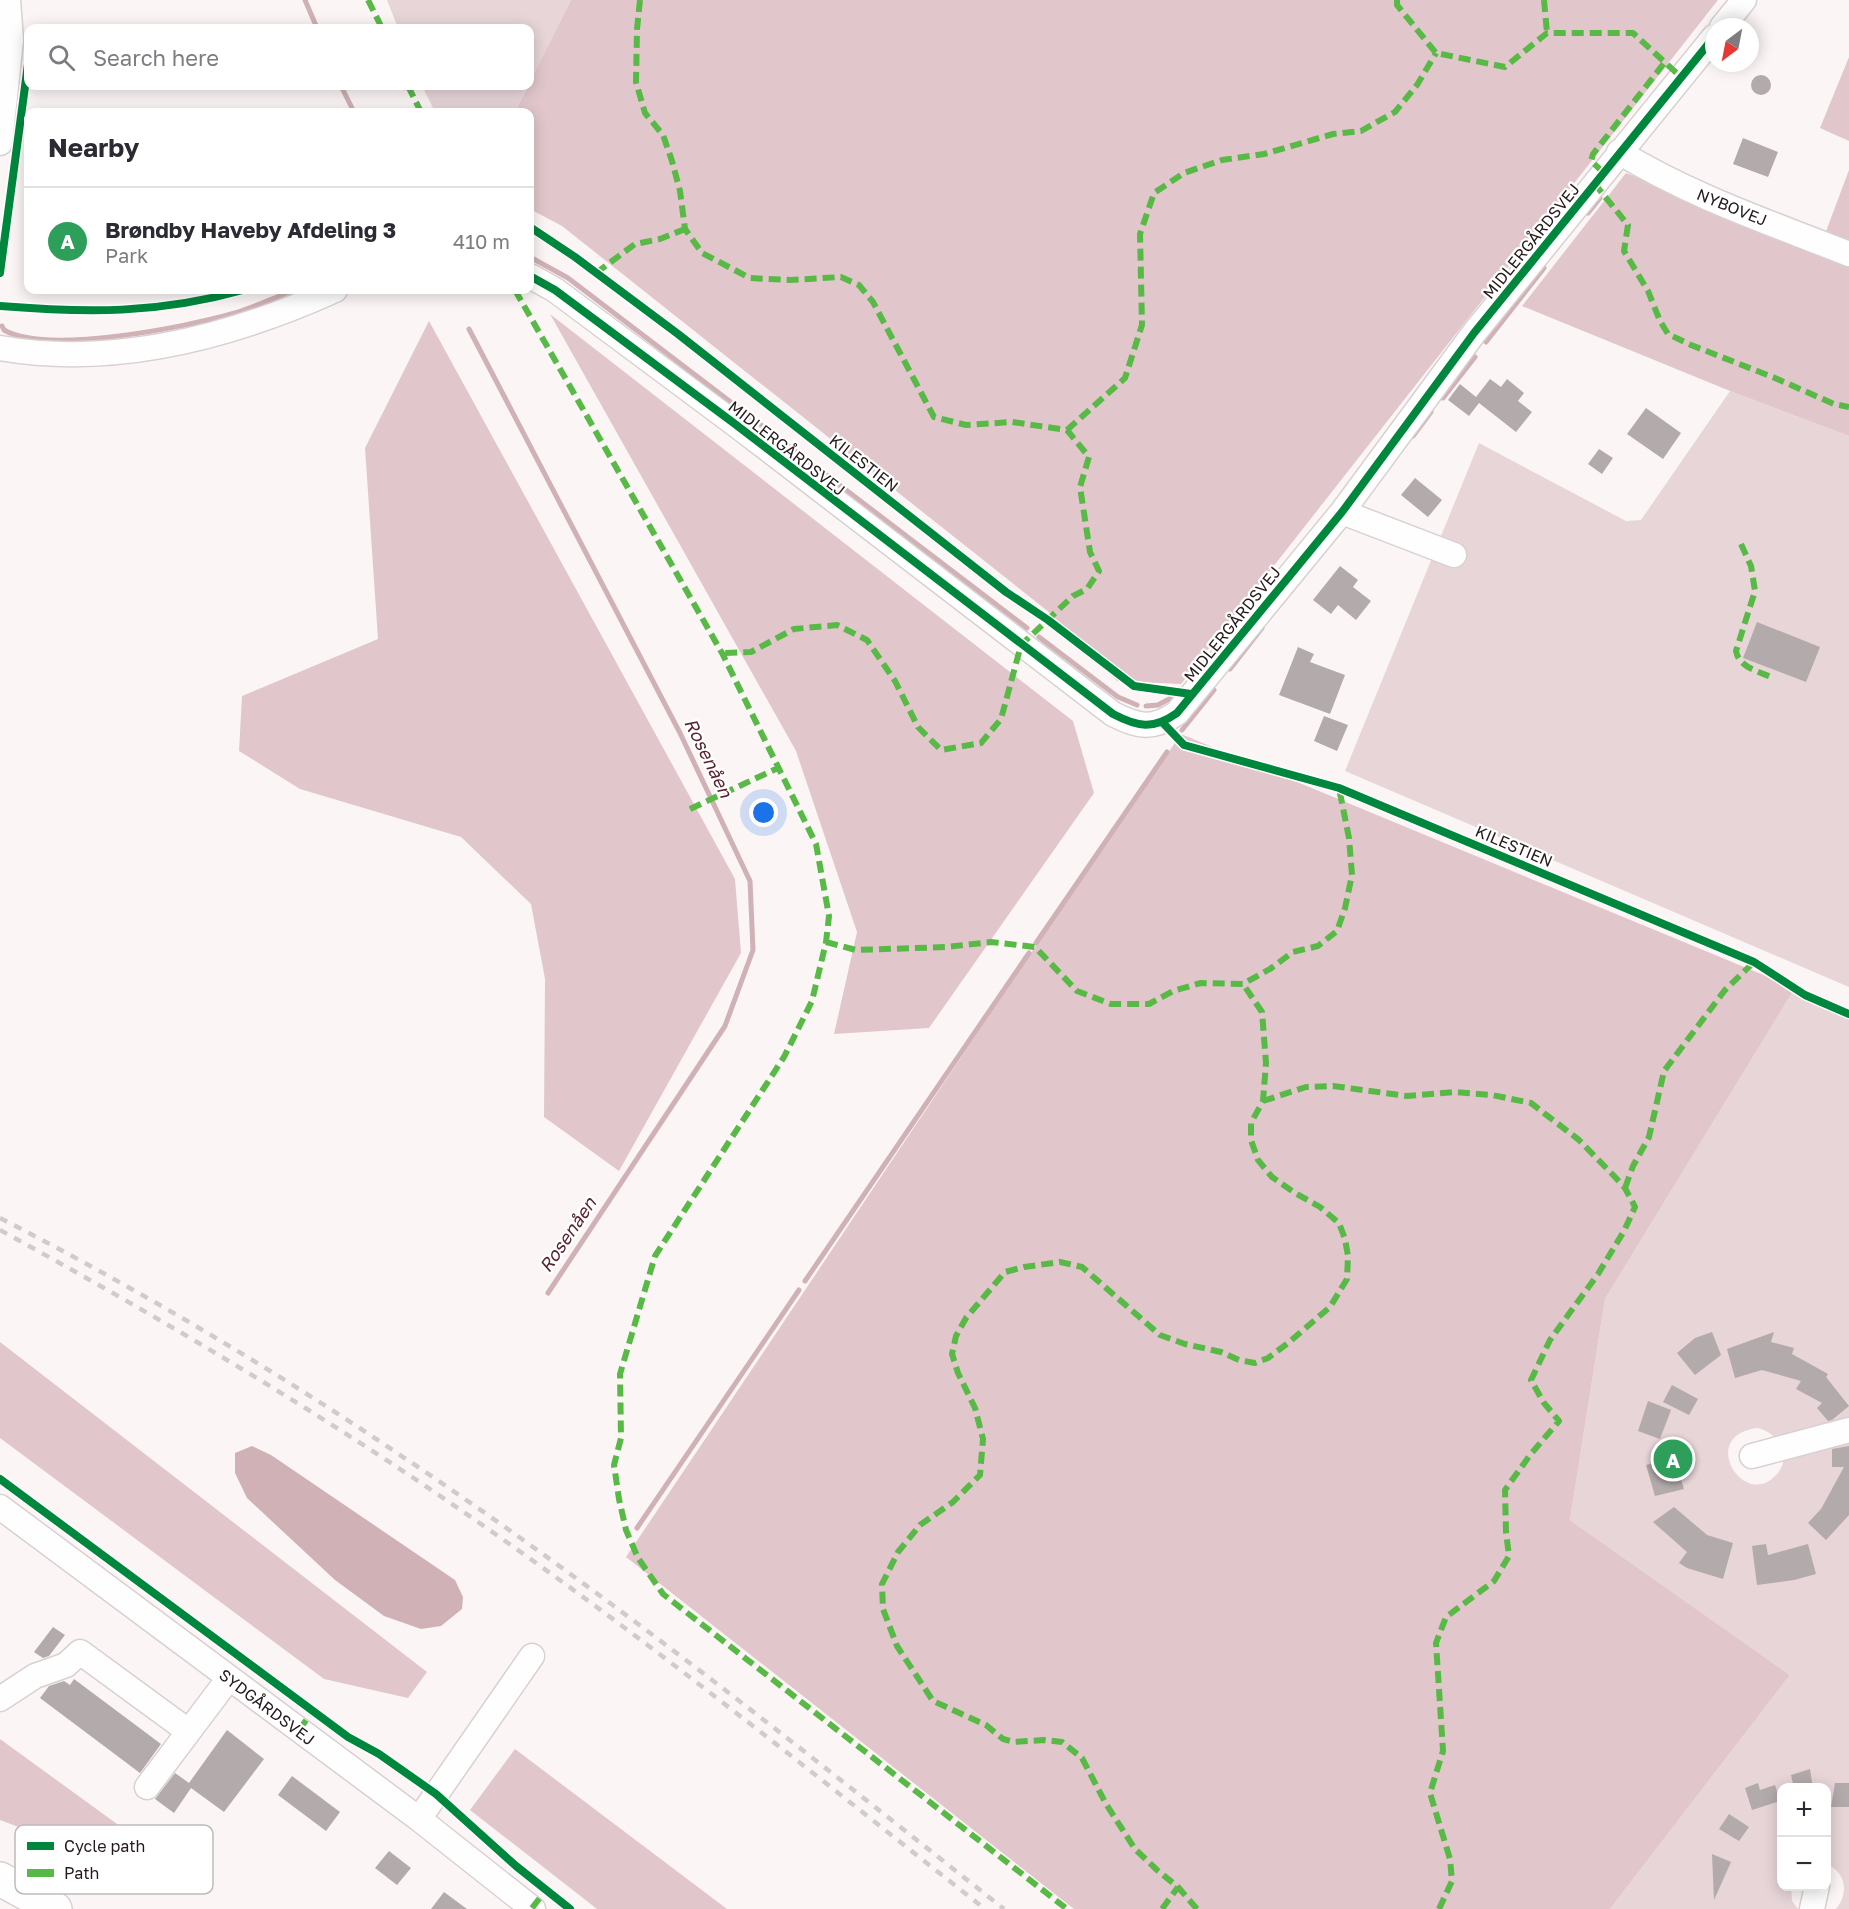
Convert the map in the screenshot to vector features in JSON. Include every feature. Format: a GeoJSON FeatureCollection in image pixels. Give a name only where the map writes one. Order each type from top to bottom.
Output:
{"type":"FeatureCollection","features":[{"type":"Feature","properties":{"kind":"highway"},"geometry":{"type":"LineString","coordinates":[[0,1879],[15,1887]]}},
{"type":"Feature","properties":{"kind":"highway"},"geometry":{"type":"LineString","coordinates":[[28,1894],[55,1909]]}},
{"type":"Feature","properties":{"kind":"street"},"geometry":{"type":"LineString","coordinates":[[0,19],[7,0]]}},
{"type":"Feature","properties":{"kind":"street"},"geometry":{"type":"LineString","coordinates":[[0,143],[11,40],[7,0]]}},
{"type":"Feature","properties":{"kind":"street"},"geometry":{"type":"LineString","coordinates":[[1729,18],[1744,0]]}},
{"type":"Feature","properties":{"kind":"street","name":"MIDLERGÅRDSVEJ"},"geometry":{"type":"LineString","coordinates":[[534,278],[555,290],[744,431],[1113,714],[1131,723],[1151,725],[1163,723],[1177,713],[1342,512],[1474,333],[1705,48]]}},
{"type":"Feature","properties":{"kind":"street","name":"NYBOVEJ"},"geometry":{"type":"LineString","coordinates":[[1619,152],[1654,173],[1708,199],[1849,254]]}},
{"type":"Feature","properties":{"kind":"street"},"geometry":{"type":"LineString","coordinates":[[0,348],[54,354],[101,353],[173,344],[250,324],[326,294]]}},
{"type":"Feature","properties":{"kind":"street"},"geometry":{"type":"LineString","coordinates":[[1342,512],[1454,555]]}},
{"type":"Feature","properties":{"kind":"street"},"geometry":{"type":"LineString","coordinates":[[1752,1456],[1849,1430]]}},
{"type":"Feature","properties":{"kind":"street","name":"SYDGÅRDSVEJ"},"geometry":{"type":"LineString","coordinates":[[0,1507],[419,1820],[533,1909]]}},
{"type":"Feature","properties":{"kind":"street"},"geometry":{"type":"LineString","coordinates":[[0,1699],[35,1676],[66,1665],[80,1652],[188,1731]]}},
{"type":"Feature","properties":{"kind":"street"},"geometry":{"type":"LineString","coordinates":[[419,1820],[532,1656]]}},
{"type":"Feature","properties":{"kind":"street"},"geometry":{"type":"LineString","coordinates":[[147,1787],[229,1678]]}},
{"type":"Feature","properties":{"kind":"street"},"geometry":{"type":"LineString","coordinates":[[1812,1909],[1816,1891]]}},
{"type":"Feature","properties":{"kind":"shaded area"},"geometry":{"type":"Polygon","coordinates":[[[387,0],[571,0],[534,75],[534,24],[396,24],[387,0]]]}},
{"type":"Feature","properties":{"kind":"shaded area"},"geometry":{"type":"Polygon","coordinates":[[[571,0],[1718,0],[1181,684],[1117,681],[1050,613],[562,226],[534,211],[534,108],[517,108],[526,90],[534,90],[534,74],[571,0]]]}},
{"type":"Feature","properties":{"kind":"shaded area"},"geometry":{"type":"Polygon","coordinates":[[[1849,57],[1849,141],[1820,128],[1849,57]]]}},
{"type":"Feature","properties":{"kind":"shaded area"},"geometry":{"type":"Polygon","coordinates":[[[424,90],[526,90],[517,108],[433,108],[424,90]]]}},
{"type":"Feature","properties":{"kind":"shaded area"},"geometry":{"type":"Polygon","coordinates":[[[1849,170],[1849,436],[1730,391],[1522,306],[1626,173],[1819,250],[1849,170]]]}},
{"type":"Feature","properties":{"kind":"shaded area"},"geometry":{"type":"Polygon","coordinates":[[[550,314],[1073,721],[1094,793],[929,1028],[834,1034],[857,932],[796,751],[550,314]]]}},
{"type":"Feature","properties":{"kind":"shaded area"},"geometry":{"type":"Polygon","coordinates":[[[429,321],[735,879],[741,953],[619,1171],[544,1117],[545,979],[531,904],[461,837],[300,789],[239,751],[242,696],[378,639],[365,448],[429,321]]]}},
{"type":"Feature","properties":{"kind":"shaded area"},"geometry":{"type":"Polygon","coordinates":[[[1730,391],[1849,436],[1849,987],[1345,771],[1479,443],[1626,521],[1641,520],[1730,391]]]}},
{"type":"Feature","properties":{"kind":"shaded area"},"geometry":{"type":"Polygon","coordinates":[[[1181,734],[1795,988],[1605,1299],[1570,1520],[1790,1675],[1610,1909],[1074,1909],[626,1557],[1035,947],[1181,734]]]}},
{"type":"Feature","properties":{"kind":"shaded area"},"geometry":{"type":"Polygon","coordinates":[[[1795,988],[1849,1011],[1849,1909],[1836,1909],[1843,1896],[1844,1884],[1842,1878],[1831,1867],[1831,1783],[1777,1783],[1777,1891],[1791,1891],[1792,1901],[1798,1909],[1610,1909],[1790,1675],[1570,1520],[1605,1299],[1795,988]],[[1758,1428],[1740,1434],[1730,1443],[1728,1456],[1732,1468],[1741,1478],[1752,1484],[1764,1483],[1777,1474],[1784,1460],[1783,1452],[1772,1435],[1758,1428]]]}},
{"type":"Feature","properties":{"kind":"shaded area"},"geometry":{"type":"Polygon","coordinates":[[[0,1342],[427,1672],[408,1698],[324,1679],[0,1438],[0,1342]]]}},
{"type":"Feature","properties":{"kind":"shaded area"},"geometry":{"type":"Polygon","coordinates":[[[252,1446],[271,1455],[455,1580],[463,1597],[462,1609],[441,1626],[421,1629],[384,1616],[335,1580],[247,1498],[235,1473],[235,1453],[252,1446]]]}},
{"type":"Feature","properties":{"kind":"shaded area"},"geometry":{"type":"Polygon","coordinates":[[[0,1739],[118,1825],[15,1826],[0,1820],[0,1739]]]}},
{"type":"Feature","properties":{"kind":"shaded area"},"geometry":{"type":"Polygon","coordinates":[[[515,1749],[727,1909],[597,1909],[470,1810],[515,1749]]]}},
{"type":"Feature","properties":{"kind":"building"},"geometry":{"type":"Polygon","coordinates":[[[1761,75],[1768,78],[1771,85],[1768,92],[1761,95],[1754,92],[1751,85],[1754,78],[1761,75]]]}},
{"type":"Feature","properties":{"kind":"building"},"geometry":{"type":"Polygon","coordinates":[[[1743,138],[1778,152],[1768,177],[1733,164],[1743,138]]]}},
{"type":"Feature","properties":{"kind":"building"},"geometry":{"type":"Polygon","coordinates":[[[1490,379],[1501,387],[1507,379],[1524,393],[1518,401],[1532,412],[1516,432],[1479,403],[1469,416],[1448,400],[1460,384],[1476,397],[1490,379]]]}},
{"type":"Feature","properties":{"kind":"building"},"geometry":{"type":"Polygon","coordinates":[[[1646,408],[1681,433],[1663,459],[1627,434],[1646,408]]]}},
{"type":"Feature","properties":{"kind":"building"},"geometry":{"type":"Polygon","coordinates":[[[1599,449],[1613,458],[1602,474],[1588,464],[1599,449]]]}},
{"type":"Feature","properties":{"kind":"building"},"geometry":{"type":"Polygon","coordinates":[[[1415,478],[1442,500],[1428,517],[1401,495],[1415,478]]]}},
{"type":"Feature","properties":{"kind":"building"},"geometry":{"type":"Polygon","coordinates":[[[1340,566],[1358,580],[1353,587],[1371,601],[1356,620],[1338,605],[1331,614],[1313,600],[1340,566]]]}},
{"type":"Feature","properties":{"kind":"building"},"geometry":{"type":"Polygon","coordinates":[[[1757,622],[1820,647],[1806,682],[1743,658],[1757,622]]]}},
{"type":"Feature","properties":{"kind":"building"},"geometry":{"type":"Polygon","coordinates":[[[1298,647],[1314,654],[1310,662],[1345,675],[1330,714],[1279,695],[1298,647]]]}},
{"type":"Feature","properties":{"kind":"building"},"geometry":{"type":"Polygon","coordinates":[[[1324,716],[1348,725],[1337,751],[1314,741],[1324,716]]]}},
{"type":"Feature","properties":{"kind":"building"},"geometry":{"type":"Polygon","coordinates":[[[1712,1332],[1721,1355],[1695,1375],[1677,1353],[1695,1338],[1712,1332]]]}},
{"type":"Feature","properties":{"kind":"building"},"geometry":{"type":"Polygon","coordinates":[[[1774,1332],[1771,1342],[1794,1348],[1792,1354],[1828,1374],[1826,1377],[1849,1406],[1832,1420],[1828,1421],[1817,1408],[1822,1403],[1796,1389],[1801,1381],[1762,1370],[1735,1378],[1727,1349],[1774,1332]]]}},
{"type":"Feature","properties":{"kind":"building"},"geometry":{"type":"Polygon","coordinates":[[[1672,1385],[1698,1399],[1689,1415],[1663,1402],[1672,1385]]]}},
{"type":"Feature","properties":{"kind":"building"},"geometry":{"type":"Polygon","coordinates":[[[1648,1401],[1671,1410],[1660,1439],[1638,1431],[1648,1401]]]}},
{"type":"Feature","properties":{"kind":"building"},"geometry":{"type":"Polygon","coordinates":[[[1849,1446],[1849,1515],[1826,1540],[1808,1523],[1821,1509],[1844,1467],[1832,1467],[1832,1449],[1849,1446]]]}},
{"type":"Feature","properties":{"kind":"building"},"geometry":{"type":"Polygon","coordinates":[[[1676,1457],[1684,1489],[1655,1496],[1646,1465],[1676,1457]]]}},
{"type":"Feature","properties":{"kind":"building"},"geometry":{"type":"Polygon","coordinates":[[[1674,1507],[1707,1535],[1733,1543],[1723,1579],[1687,1568],[1679,1563],[1687,1552],[1653,1522],[1674,1507]]]}},
{"type":"Feature","properties":{"kind":"building"},"geometry":{"type":"Polygon","coordinates":[[[1766,1544],[1768,1555],[1808,1544],[1816,1574],[1794,1580],[1757,1585],[1752,1546],[1766,1544]]]}},
{"type":"Feature","properties":{"kind":"building"},"geometry":{"type":"Polygon","coordinates":[[[53,1627],[65,1635],[49,1656],[43,1658],[34,1652],[53,1627]]]}},
{"type":"Feature","properties":{"kind":"building"},"geometry":{"type":"Polygon","coordinates":[[[74,1679],[161,1744],[140,1773],[40,1698],[49,1686],[64,1681],[70,1685],[74,1679]]]}},
{"type":"Feature","properties":{"kind":"building"},"geometry":{"type":"Polygon","coordinates":[[[227,1730],[264,1759],[224,1812],[191,1788],[174,1813],[155,1799],[175,1773],[189,1783],[227,1730]]]}},
{"type":"Feature","properties":{"kind":"building"},"geometry":{"type":"Polygon","coordinates":[[[1810,1769],[1812,1783],[1793,1783],[1791,1775],[1810,1769]]]}},
{"type":"Feature","properties":{"kind":"building"},"geometry":{"type":"Polygon","coordinates":[[[292,1776],[340,1812],[326,1831],[278,1795],[292,1776]]]}},
{"type":"Feature","properties":{"kind":"building"},"geometry":{"type":"Polygon","coordinates":[[[1758,1783],[1760,1790],[1775,1785],[1777,1802],[1752,1810],[1745,1788],[1758,1783]]]}},
{"type":"Feature","properties":{"kind":"building"},"geometry":{"type":"Polygon","coordinates":[[[1835,1783],[1849,1783],[1849,1807],[1831,1807],[1835,1783]]]}},
{"type":"Feature","properties":{"kind":"building"},"geometry":{"type":"Polygon","coordinates":[[[1729,1814],[1749,1827],[1739,1841],[1719,1829],[1729,1814]]]}},
{"type":"Feature","properties":{"kind":"building"},"geometry":{"type":"Polygon","coordinates":[[[389,1851],[411,1868],[397,1885],[375,1868],[389,1851]]]}},
{"type":"Feature","properties":{"kind":"building"},"geometry":{"type":"Polygon","coordinates":[[[1712,1854],[1731,1862],[1714,1900],[1712,1854]]]}},
{"type":"Feature","properties":{"kind":"building"},"geometry":{"type":"Polygon","coordinates":[[[444,1892],[467,1909],[431,1909],[444,1892]]]}},
{"type":"Feature","properties":{"kind":"waterway","name":"Rosenåen"},"geometry":{"type":"LineString","coordinates":[[305,0],[315,24]]}},
{"type":"Feature","properties":{"kind":"waterway","name":"Rosenåen"},"geometry":{"type":"LineString","coordinates":[[343,90],[352,108]]}},
{"type":"Feature","properties":{"kind":"waterway"},"geometry":{"type":"LineString","coordinates":[[1588,213],[1600,198]]}},
{"type":"Feature","properties":{"kind":"waterway"},"geometry":{"type":"LineString","coordinates":[[534,259],[568,278],[1027,628]]}},
{"type":"Feature","properties":{"kind":"waterway"},"geometry":{"type":"LineString","coordinates":[[1486,342],[1544,268]]}},
{"type":"Feature","properties":{"kind":"waterway"},"geometry":{"type":"LineString","coordinates":[[2,326],[4,330],[24,337],[51,340],[117,336],[213,319],[242,311],[285,294]]}},
{"type":"Feature","properties":{"kind":"waterway","name":"Rosenåen"},"geometry":{"type":"LineString","coordinates":[[469,329],[680,733],[750,881],[753,950],[725,1026],[548,1293]]}},
{"type":"Feature","properties":{"kind":"waterway"},"geometry":{"type":"LineString","coordinates":[[1443,398],[1475,357]]}},
{"type":"Feature","properties":{"kind":"waterway"},"geometry":{"type":"LineString","coordinates":[[1413,436],[1431,412]]}},
{"type":"Feature","properties":{"kind":"waterway"},"geometry":{"type":"LineString","coordinates":[[1230,669],[1262,628]]}},
{"type":"Feature","properties":{"kind":"waterway"},"geometry":{"type":"LineString","coordinates":[[1039,637],[1118,697],[1137,705]]}},
{"type":"Feature","properties":{"kind":"waterway"},"geometry":{"type":"LineString","coordinates":[[1182,730],[1214,690]]}},
{"type":"Feature","properties":{"kind":"waterway"},"geometry":{"type":"LineString","coordinates":[[1146,706],[1158,705],[1171,698]]}},
{"type":"Feature","properties":{"kind":"waterway"},"geometry":{"type":"LineString","coordinates":[[1036,943],[1167,752]]}},
{"type":"Feature","properties":{"kind":"waterway"},"geometry":{"type":"LineString","coordinates":[[805,1281],[1029,953]]}},
{"type":"Feature","properties":{"kind":"waterway"},"geometry":{"type":"LineString","coordinates":[[637,1528],[799,1290]]}},
{"type":"Feature","properties":{"kind":"railway"},"geometry":{"type":"LineString","coordinates":[[0,1218],[156,1303],[257,1363],[357,1426],[483,1512],[560,1566],[710,1678],[1004,1909]]}},
{"type":"Feature","properties":{"kind":"railway"},"geometry":{"type":"LineString","coordinates":[[0,1230],[187,1336],[309,1410],[429,1488],[615,1620],[985,1909]]}},
{"type":"Feature","properties":{"kind":"marked path"},"geometry":{"type":"LineString","coordinates":[[368,0],[380,24]]}},
{"type":"Feature","properties":{"kind":"marked path"},"geometry":{"type":"LineString","coordinates":[[640,0],[636,82],[645,113],[663,135],[672,161],[680,191],[685,229],[702,253],[750,278],[790,280],[841,277],[859,285],[873,302],[934,417],[966,425],[1012,422],[1067,430],[1089,457],[1080,487],[1090,552],[1099,571],[1087,589],[1073,596],[1021,645],[1001,719],[981,743],[941,750],[918,727],[895,681],[867,640],[837,625],[794,629],[751,652],[722,653]]}},
{"type":"Feature","properties":{"kind":"marked path"},"geometry":{"type":"LineString","coordinates":[[1397,0],[1397,5],[1436,53],[1505,67],[1547,33],[1633,33],[1682,78]]}},
{"type":"Feature","properties":{"kind":"marked path"},"geometry":{"type":"LineString","coordinates":[[1544,0],[1547,33]]}},
{"type":"Feature","properties":{"kind":"marked path"},"geometry":{"type":"LineString","coordinates":[[1067,430],[1125,378],[1142,325],[1140,234],[1154,193],[1184,173],[1222,160],[1264,154],[1333,134],[1361,131],[1395,112],[1417,85],[1436,53]]}},
{"type":"Feature","properties":{"kind":"marked path"},"geometry":{"type":"LineString","coordinates":[[1603,172],[1591,161],[1593,154],[1665,62]]}},
{"type":"Feature","properties":{"kind":"marked path"},"geometry":{"type":"LineString","coordinates":[[410,90],[419,108]]}},
{"type":"Feature","properties":{"kind":"marked path"},"geometry":{"type":"LineString","coordinates":[[1594,183],[1628,225],[1624,251],[1648,291],[1668,334],[1834,404],[1849,407]]}},
{"type":"Feature","properties":{"kind":"marked path"},"geometry":{"type":"LineString","coordinates":[[596,273],[635,244],[660,239],[685,229]]}},
{"type":"Feature","properties":{"kind":"marked path"},"geometry":{"type":"LineString","coordinates":[[517,294],[722,653],[816,844],[829,916],[826,942],[812,1001],[784,1057],[655,1256],[620,1374],[621,1438],[614,1465],[626,1530],[638,1558],[663,1594],[1067,1909]]}},
{"type":"Feature","properties":{"kind":"marked path"},"geometry":{"type":"LineString","coordinates":[[1741,544],[1751,566],[1755,591],[1736,651],[1745,665],[1771,677]]}},
{"type":"Feature","properties":{"kind":"marked path"},"geometry":{"type":"LineString","coordinates":[[690,809],[778,768]]}},
{"type":"Feature","properties":{"kind":"marked path"},"geometry":{"type":"LineString","coordinates":[[826,942],[856,950],[946,947],[991,942],[1035,947],[1077,991],[1111,1004],[1149,1004],[1173,991],[1201,983],[1243,984],[1270,969],[1293,952],[1318,946],[1337,931],[1352,875],[1349,838],[1339,788]]}},
{"type":"Feature","properties":{"kind":"marked path"},"geometry":{"type":"LineString","coordinates":[[1625,1188],[1633,1166],[1649,1137],[1664,1071],[1725,990],[1754,962]]}},
{"type":"Feature","properties":{"kind":"marked path"},"geometry":{"type":"LineString","coordinates":[[1197,1909],[1178,1887],[1135,1849],[1106,1804],[1082,1758],[1062,1742],[1044,1740],[1014,1742],[1003,1739],[986,1725],[933,1701],[897,1646],[883,1609],[882,1584],[898,1552],[920,1525],[953,1502],[980,1475],[983,1439],[975,1408],[958,1373],[952,1354],[956,1336],[966,1318],[1005,1272],[1060,1262],[1082,1267],[1160,1335],[1255,1363],[1268,1358],[1330,1307],[1347,1279],[1348,1256],[1339,1223],[1320,1207],[1272,1177],[1258,1160],[1251,1140],[1251,1123],[1263,1101],[1266,1063],[1262,1012],[1243,984]]}},
{"type":"Feature","properties":{"kind":"marked path"},"geometry":{"type":"LineString","coordinates":[[1263,1101],[1306,1087],[1333,1086],[1407,1096],[1456,1092],[1492,1095],[1531,1103],[1579,1140],[1625,1188],[1635,1207],[1624,1231],[1598,1274],[1550,1340],[1531,1380],[1544,1403],[1559,1421],[1530,1455],[1505,1490],[1509,1556],[1494,1581],[1446,1617],[1436,1643],[1443,1751],[1430,1793],[1450,1859],[1452,1881],[1439,1909]]}},
{"type":"Feature","properties":{"kind":"marked path"},"geometry":{"type":"LineString","coordinates":[[299,1730],[313,1711]]}},
{"type":"Feature","properties":{"kind":"marked path"},"geometry":{"type":"LineString","coordinates":[[1162,1909],[1178,1887]]}},
{"type":"Feature","properties":{"kind":"marked path"},"geometry":{"type":"LineString","coordinates":[[532,1908],[546,1890]]}},
{"type":"Feature","properties":{"kind":"cycle path"},"geometry":{"type":"LineString","coordinates":[[534,278],[555,290],[735,424],[1113,714],[1130,722],[1153,724],[1177,713],[1342,512],[1474,333],[1705,48]]}},
{"type":"Feature","properties":{"kind":"cycle path"},"geometry":{"type":"LineString","coordinates":[[0,273],[25,90]]}},
{"type":"Feature","properties":{"kind":"cycle path","name":"KILESTIEN"},"geometry":{"type":"LineString","coordinates":[[534,230],[575,257],[678,334],[1006,592],[1048,620],[1134,686],[1191,694]]}},
{"type":"Feature","properties":{"kind":"cycle path"},"geometry":{"type":"LineString","coordinates":[[0,306],[63,310],[122,310],[181,304],[228,294]]}},
{"type":"Feature","properties":{"kind":"cycle path","name":"KILESTIEN"},"geometry":{"type":"LineString","coordinates":[[1163,723],[1184,745],[1339,788],[1754,962],[1805,995],[1849,1014]]}},
{"type":"Feature","properties":{"kind":"cycle path"},"geometry":{"type":"LineString","coordinates":[[0,1479],[348,1737],[379,1754],[436,1794],[516,1866],[570,1909]]}},
{"type":"Feature","properties":{"kind":"place","name":"Brøndby Haveby Afdeling 3"},"geometry":{"type":"Point","coordinates":[1673,1459]}}]}
